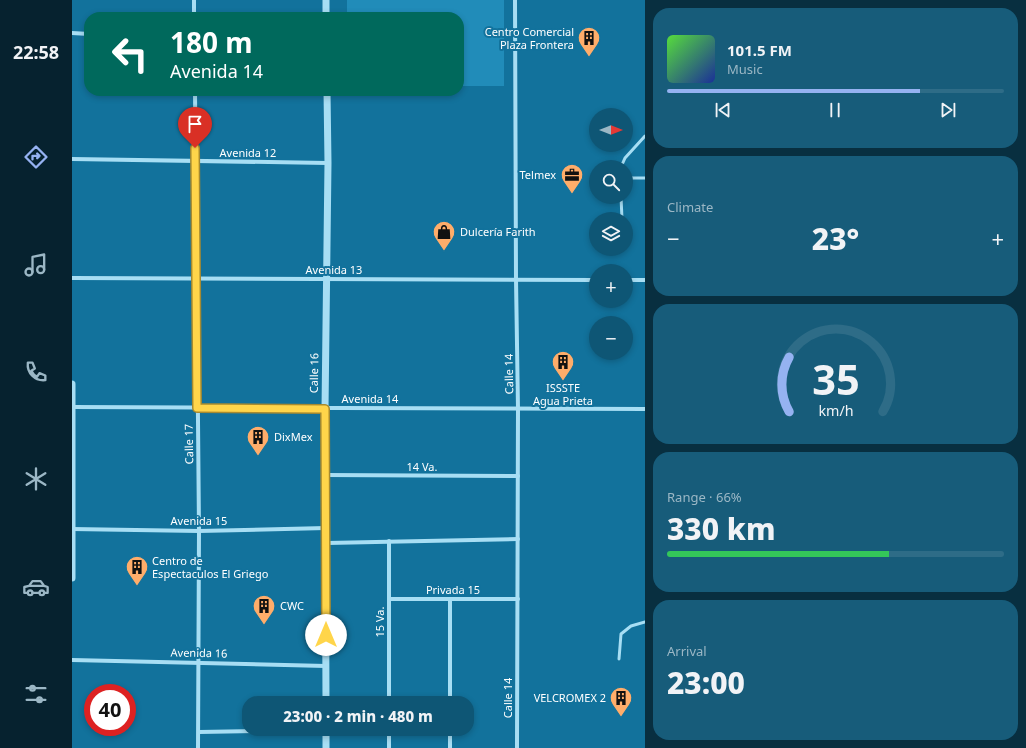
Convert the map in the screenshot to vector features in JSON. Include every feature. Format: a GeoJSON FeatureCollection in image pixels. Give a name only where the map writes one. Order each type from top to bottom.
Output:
{"type":"FeatureCollection","features":[{"type":"Feature","properties":{"kind":"street"},"geometry":{"type":"LineString","coordinates":[[194,0],[194,12]]}},
{"type":"Feature","properties":{"kind":"street"},"geometry":{"type":"LineString","coordinates":[[326,0],[326,12]]}},
{"type":"Feature","properties":{"kind":"street","name":"Calle 14"},"geometry":{"type":"LineString","coordinates":[[515,0],[518,409],[517,748]]}},
{"type":"Feature","properties":{"kind":"street"},"geometry":{"type":"LineString","coordinates":[[72,33],[84,34]]}},
{"type":"Feature","properties":{"kind":"street","name":"Calle 17"},"geometry":{"type":"LineString","coordinates":[[194,96],[199,531],[198,748]]}},
{"type":"Feature","properties":{"kind":"street","name":"Calle 16"},"geometry":{"type":"LineString","coordinates":[[326,696],[327,543],[325,409],[328,163],[327,96]]}},
{"type":"Feature","properties":{"kind":"street","name":"Avenida 12"},"geometry":{"type":"LineString","coordinates":[[72,159],[328,163]]}},
{"type":"Feature","properties":{"kind":"street","name":"Avenida 13"},"geometry":{"type":"LineString","coordinates":[[72,278],[589,280]]}},
{"type":"Feature","properties":{"kind":"street"},"geometry":{"type":"LineString","coordinates":[[633,280],[645,280]]}},
{"type":"Feature","properties":{"kind":"street"},"geometry":{"type":"LineString","coordinates":[[72,384],[72,578]]}},
{"type":"Feature","properties":{"kind":"street","name":"Avenida 14"},"geometry":{"type":"LineString","coordinates":[[72,407],[645,409]]}},
{"type":"Feature","properties":{"kind":"street","name":"14 Va."},"geometry":{"type":"LineString","coordinates":[[325,475],[518,476]]}},
{"type":"Feature","properties":{"kind":"street","name":"Avenida 15"},"geometry":{"type":"LineString","coordinates":[[72,529],[199,531],[326,528]]}},
{"type":"Feature","properties":{"kind":"street"},"geometry":{"type":"LineString","coordinates":[[327,543],[518,538]]}},
{"type":"Feature","properties":{"kind":"street","name":"15 Va."},"geometry":{"type":"LineString","coordinates":[[389,541],[389,696]]}},
{"type":"Feature","properties":{"kind":"street","name":"Privada 15"},"geometry":{"type":"LineString","coordinates":[[389,599],[518,599]]}},
{"type":"Feature","properties":{"kind":"street"},"geometry":{"type":"LineString","coordinates":[[450,599],[450,696]]}},
{"type":"Feature","properties":{"kind":"street","name":"Avenida 16"},"geometry":{"type":"LineString","coordinates":[[72,660],[326,666]]}},
{"type":"Feature","properties":{"kind":"street"},"geometry":{"type":"LineString","coordinates":[[199,732],[242,731]]}},
{"type":"Feature","properties":{"kind":"street"},"geometry":{"type":"LineString","coordinates":[[326,736],[326,748]]}},
{"type":"Feature","properties":{"kind":"street"},"geometry":{"type":"LineString","coordinates":[[389,736],[389,748]]}},
{"type":"Feature","properties":{"kind":"street"},"geometry":{"type":"LineString","coordinates":[[450,736],[450,748]]}},
{"type":"Feature","properties":{"kind":"lane"},"geometry":{"type":"LineString","coordinates":[[624,160],[645,136]]}},
{"type":"Feature","properties":{"kind":"lane"},"geometry":{"type":"LineString","coordinates":[[633,178],[645,178]]}},
{"type":"Feature","properties":{"kind":"lane"},"geometry":{"type":"LineString","coordinates":[[619,659],[619,640],[621,634],[631,626],[645,622]]}},
{"type":"Feature","properties":{"kind":"shaded area"},"geometry":{"type":"Polygon","coordinates":[[[347,0],[504,0],[504,86],[464,86],[464,12],[347,12],[347,0]]]}},
{"type":"Feature","properties":{"kind":"place","name":"Centro Comercial Plaza Frontera"},"geometry":{"type":"Point","coordinates":[589,58]}},
{"type":"Feature","properties":{"kind":"place","name":"Telmex"},"geometry":{"type":"Point","coordinates":[572,194]}},
{"type":"Feature","properties":{"kind":"place","name":"Dulcería Farith"},"geometry":{"type":"Point","coordinates":[444,252]}},
{"type":"Feature","properties":{"kind":"place","name":"ISSSTE Agua Prieta"},"geometry":{"type":"Point","coordinates":[563,382]}},
{"type":"Feature","properties":{"kind":"place","name":"DixMex"},"geometry":{"type":"Point","coordinates":[258,456]}},
{"type":"Feature","properties":{"kind":"place","name":"Centro de Espectaculos El Griego"},"geometry":{"type":"Point","coordinates":[137,586]}},
{"type":"Feature","properties":{"kind":"place","name":"CWC"},"geometry":{"type":"Point","coordinates":[264,626]}},
{"type":"Feature","properties":{"kind":"place","name":"VELCROMEX 2"},"geometry":{"type":"Point","coordinates":[621,718]}},
{"type":"Feature","properties":{"kind":"route"},"geometry":{"type":"LineString","coordinates":[[195,148],[197,408],[325,409],[327,543],[326,635]]}}]}
